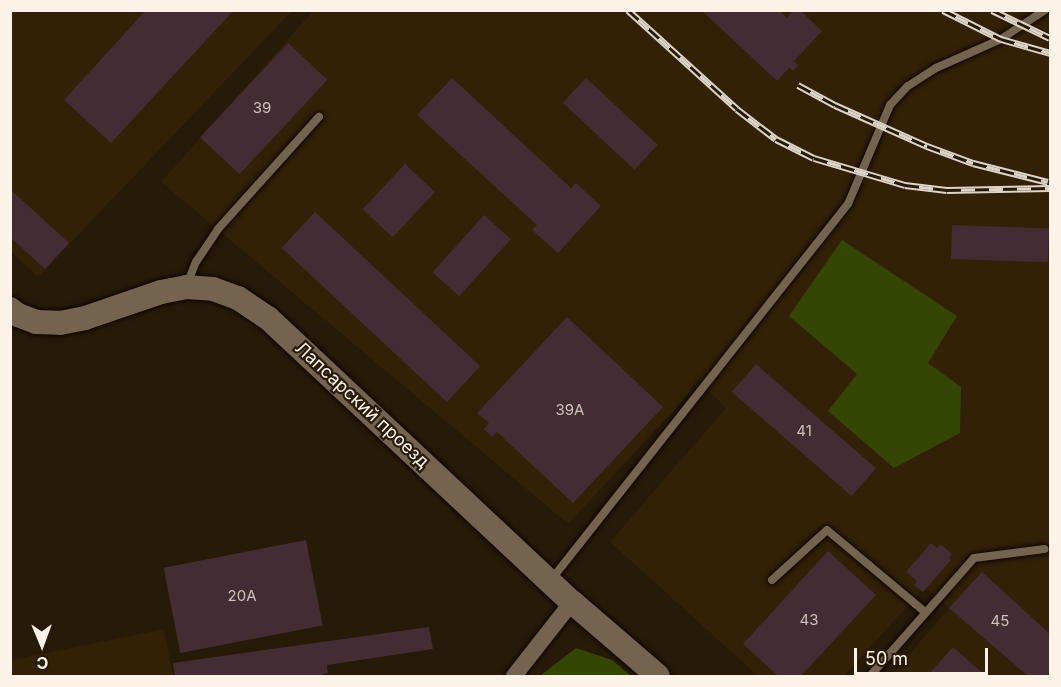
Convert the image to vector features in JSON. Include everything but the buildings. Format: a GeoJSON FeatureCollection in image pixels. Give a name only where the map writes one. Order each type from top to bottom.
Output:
{"type":"FeatureCollection","features":[{"type":"Feature","properties":{"kind":"street","name":"Лапсарский проезд"},"geometry":{"type":"LineString","coordinates":[[10,309],[36,322],[60,323],[85,318],[160,292],[186,287],[213,289],[238,298],[268,318],[572,602],[658,676]]}},
{"type":"Feature","properties":{"kind":"street"},"geometry":{"type":"LineString","coordinates":[[514,676],[572,602]]}},
{"type":"Feature","properties":{"kind":"lane"},"geometry":{"type":"LineString","coordinates":[[551,580],[848,204],[890,105],[908,86],[936,68],[1001,39],[1045,10]]}},
{"type":"Feature","properties":{"kind":"lane"},"geometry":{"type":"LineString","coordinates":[[186,287],[196,262],[218,229],[319,117]]}},
{"type":"Feature","properties":{"kind":"lane"},"geometry":{"type":"LineString","coordinates":[[772,580],[827,530],[925,612]]}},
{"type":"Feature","properties":{"kind":"lane"},"geometry":{"type":"LineString","coordinates":[[870,676],[974,558],[1044,549]]}},
{"type":"Feature","properties":{"kind":"shaded area"},"geometry":{"type":"Polygon","coordinates":[[[10,11],[292,11],[38,277],[11,252],[10,11]]]}},
{"type":"Feature","properties":{"kind":"shaded area"},"geometry":{"type":"Polygon","coordinates":[[[313,11],[1050,11],[1050,676],[891,676],[949,608],[925,587],[844,676],[758,676],[610,542],[726,408],[698,380],[676,408],[568,524],[161,182],[313,11]]]}},
{"type":"Feature","properties":{"kind":"shaded area"},"geometry":{"type":"Polygon","coordinates":[[[164,629],[173,676],[11,676],[11,660],[164,629]]]}},
{"type":"Feature","properties":{"kind":"green space"},"geometry":{"type":"Polygon","coordinates":[[[842,240],[957,316],[928,363],[961,387],[960,433],[894,468],[828,411],[857,374],[789,316],[842,240]]]}},
{"type":"Feature","properties":{"kind":"green space"},"geometry":{"type":"Polygon","coordinates":[[[576,648],[612,660],[631,676],[540,676],[576,648]]]}},
{"type":"Feature","properties":{"kind":"railway"},"geometry":{"type":"LineString","coordinates":[[628,10],[737,109],[776,139],[814,158],[905,185],[947,190],[1050,188]]}},
{"type":"Feature","properties":{"kind":"railway"},"geometry":{"type":"LineString","coordinates":[[943,10],[1001,39],[1050,53]]}},
{"type":"Feature","properties":{"kind":"railway"},"geometry":{"type":"LineString","coordinates":[[992,10],[1050,38]]}},
{"type":"Feature","properties":{"kind":"railway"},"geometry":{"type":"LineString","coordinates":[[798,85],[835,105],[927,146],[973,163],[1048,182]]}}]}
